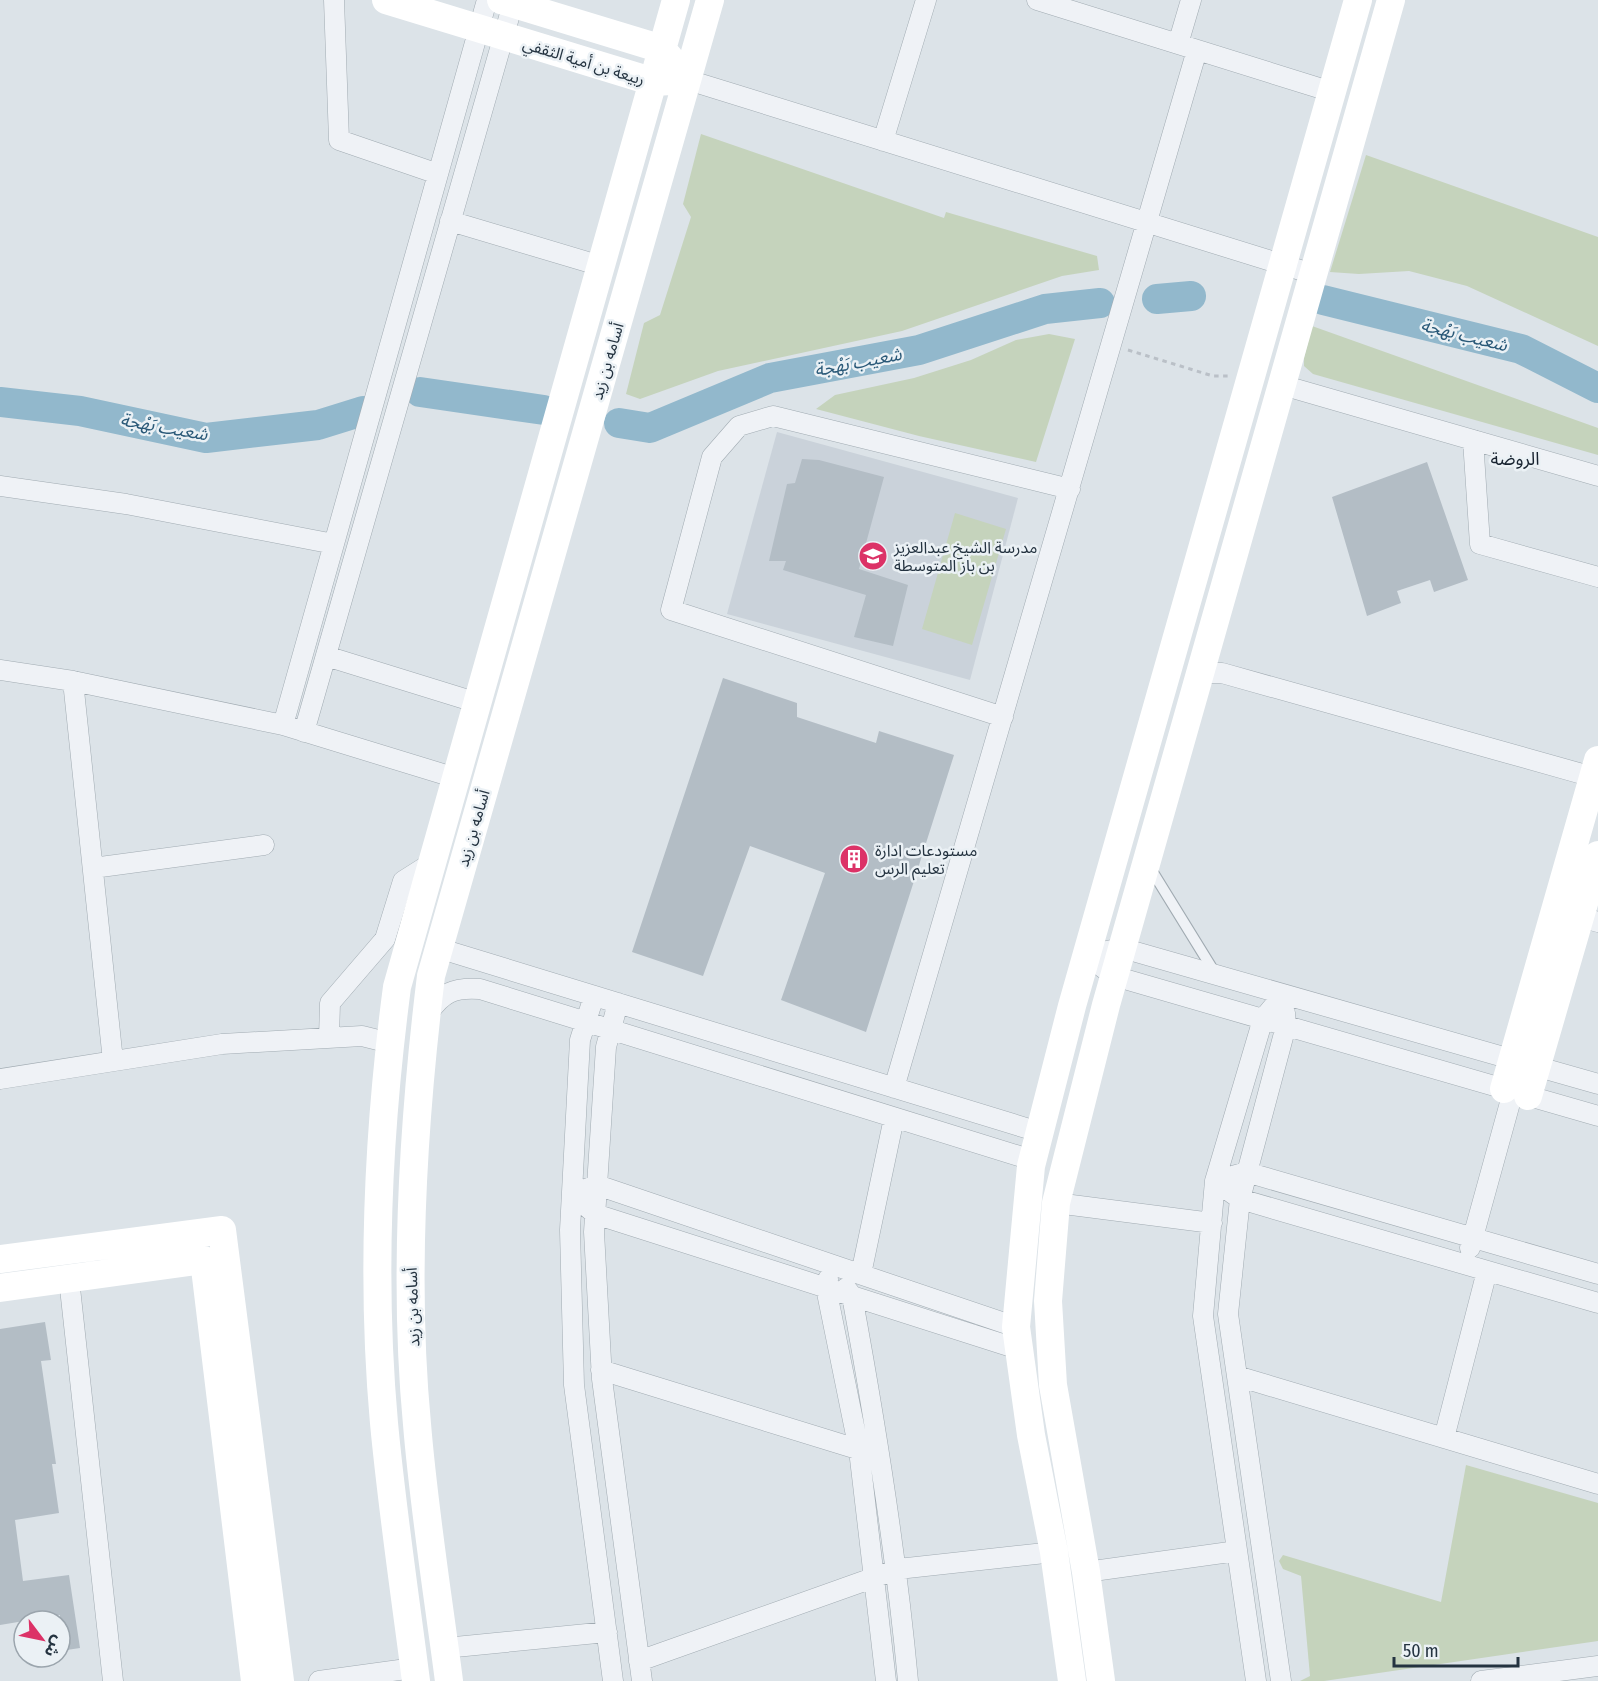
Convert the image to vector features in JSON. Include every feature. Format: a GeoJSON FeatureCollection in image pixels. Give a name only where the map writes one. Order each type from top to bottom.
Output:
{"type":"FeatureCollection","features":[{"type":"Feature","properties":{"kind":"street"},"geometry":{"type":"LineString","coordinates":[[334,0],[339,140],[438,174]]}},
{"type":"Feature","properties":{"kind":"street","name":"ربيعة بن أمية الثقفي"},"geometry":{"type":"LineString","coordinates":[[386,0],[654,82],[688,80]]}},
{"type":"Feature","properties":{"kind":"street","name":"أسامه بن زيد"},"geometry":{"type":"LineString","coordinates":[[415,1675],[384,1422],[377,1259],[382,1141],[397,987],[676,0]]}},
{"type":"Feature","properties":{"kind":"street","name":"أسامه بن زيد"},"geometry":{"type":"LineString","coordinates":[[449,1681],[416,1423],[411,1263],[417,1090],[430,976],[710,0]]}},
{"type":"Feature","properties":{"kind":"street"},"geometry":{"type":"LineString","coordinates":[[883,141],[926,0]]}},
{"type":"Feature","properties":{"kind":"street"},"geometry":{"type":"LineString","coordinates":[[1037,0],[1332,92]]}},
{"type":"Feature","properties":{"kind":"street"},"geometry":{"type":"LineString","coordinates":[[1178,44],[1191,0]]}},
{"type":"Feature","properties":{"kind":"street"},"geometry":{"type":"LineString","coordinates":[[1072,1681],[1054,1552],[1031,1435],[1017,1338],[1023,1232],[1032,1160],[1086,955],[1358,0]]}},
{"type":"Feature","properties":{"kind":"street"},"geometry":{"type":"LineString","coordinates":[[1101,1681],[1086,1572],[1053,1385],[1048,1301],[1056,1203],[1146,861],[1391,0]]}},
{"type":"Feature","properties":{"kind":"street"},"geometry":{"type":"LineString","coordinates":[[283,725],[438,174],[504,1]]}},
{"type":"Feature","properties":{"kind":"street","name":"ربيعة بن أمية الثقفي"},"geometry":{"type":"LineString","coordinates":[[504,1],[662,49]]}},
{"type":"Feature","properties":{"kind":"street"},"geometry":{"type":"LineString","coordinates":[[304,732],[450,220],[491,32]]}},
{"type":"Feature","properties":{"kind":"street"},"geometry":{"type":"LineString","coordinates":[[662,49],[688,80],[1313,274]]}},
{"type":"Feature","properties":{"kind":"street"},"geometry":{"type":"LineString","coordinates":[[894,1088],[1113,345],[1197,50]]}},
{"type":"Feature","properties":{"kind":"street"},"geometry":{"type":"LineString","coordinates":[[450,220],[601,266]]}},
{"type":"Feature","properties":{"kind":"street"},"geometry":{"type":"LineString","coordinates":[[1282,385],[1598,476]]}},
{"type":"Feature","properties":{"kind":"street"},"geometry":{"type":"LineString","coordinates":[[1003,717],[671,610],[712,457],[739,426],[773,416],[1070,489]]}},
{"type":"Feature","properties":{"kind":"street"},"geometry":{"type":"LineString","coordinates":[[1473,440],[1480,543],[1598,577]]}},
{"type":"Feature","properties":{"kind":"street"},"geometry":{"type":"LineString","coordinates":[[0,486],[126,504],[334,544]]}},
{"type":"Feature","properties":{"kind":"street"},"geometry":{"type":"LineString","coordinates":[[326,656],[478,703]]}},
{"type":"Feature","properties":{"kind":"street"},"geometry":{"type":"LineString","coordinates":[[0,670],[73,681],[283,725],[456,778]]}},
{"type":"Feature","properties":{"kind":"street"},"geometry":{"type":"LineString","coordinates":[[1200,673],[1222,673],[1595,769],[1525,1063]]}},
{"type":"Feature","properties":{"kind":"street"},"geometry":{"type":"LineString","coordinates":[[73,681],[113,1061]]}},
{"type":"Feature","properties":{"kind":"street"},"geometry":{"type":"LineString","coordinates":[[93,868],[264,845]]}},
{"type":"Feature","properties":{"kind":"street"},"geometry":{"type":"LineString","coordinates":[[1466,1265],[1525,1063],[1591,908],[1598,855]]}},
{"type":"Feature","properties":{"kind":"street"},"geometry":{"type":"LineString","coordinates":[[329,1038],[330,1003],[385,939],[403,881],[433,862]]}},
{"type":"Feature","properties":{"kind":"street"},"geometry":{"type":"LineString","coordinates":[[438,948],[1039,1132]]}},
{"type":"Feature","properties":{"kind":"street"},"geometry":{"type":"LineString","coordinates":[[1086,955],[1122,948],[1598,1084]]}},
{"type":"Feature","properties":{"kind":"street"},"geometry":{"type":"LineString","coordinates":[[1086,955],[1114,976],[1598,1116]]}},
{"type":"Feature","properties":{"kind":"street"},"geometry":{"type":"LineString","coordinates":[[426,1018],[438,999],[460,988],[480,989],[1032,1160]]}},
{"type":"Feature","properties":{"kind":"street"},"geometry":{"type":"LineString","coordinates":[[1256,1681],[1203,1316],[1215,1180],[1263,1019],[1283,995]]}},
{"type":"Feature","properties":{"kind":"street"},"geometry":{"type":"LineString","coordinates":[[1281,1681],[1228,1314],[1240,1199],[1286,1026],[1283,995]]}},
{"type":"Feature","properties":{"kind":"street"},"geometry":{"type":"LineString","coordinates":[[594,996],[580,1040],[570,1230],[574,1385],[613,1681]]}},
{"type":"Feature","properties":{"kind":"street"},"geometry":{"type":"LineString","coordinates":[[618,1003],[606,1047],[594,1232],[602,1370],[642,1681]]}},
{"type":"Feature","properties":{"kind":"street"},"geometry":{"type":"LineString","coordinates":[[0,1079],[222,1044],[362,1035],[390,1043]]}},
{"type":"Feature","properties":{"kind":"street"},"geometry":{"type":"LineString","coordinates":[[861,1275],[894,1118]]}},
{"type":"Feature","properties":{"kind":"street"},"geometry":{"type":"LineString","coordinates":[[1215,1180],[1246,1172],[1598,1274]]}},
{"type":"Feature","properties":{"kind":"street"},"geometry":{"type":"LineString","coordinates":[[1215,1180],[1240,1199],[1598,1303]]}},
{"type":"Feature","properties":{"kind":"street"},"geometry":{"type":"LineString","coordinates":[[572,1194],[597,1185],[861,1275],[1017,1338]]}},
{"type":"Feature","properties":{"kind":"street"},"geometry":{"type":"LineString","coordinates":[[572,1194],[595,1214],[852,1296],[1017,1338]]}},
{"type":"Feature","properties":{"kind":"street"},"geometry":{"type":"LineString","coordinates":[[1056,1203],[1212,1223]]}},
{"type":"Feature","properties":{"kind":"street"},"geometry":{"type":"LineString","coordinates":[[0,1259],[222,1230],[280,1681]]}},
{"type":"Feature","properties":{"kind":"street"},"geometry":{"type":"LineString","coordinates":[[377,1259],[411,1263]]}},
{"type":"Feature","properties":{"kind":"street"},"geometry":{"type":"LineString","coordinates":[[0,1288],[204,1260],[255,1681]]}},
{"type":"Feature","properties":{"kind":"street"},"geometry":{"type":"LineString","coordinates":[[830,1264],[826,1288],[859,1450],[886,1681]]}},
{"type":"Feature","properties":{"kind":"street"},"geometry":{"type":"LineString","coordinates":[[830,1264],[852,1296],[882,1456],[898,1569],[908,1681]]}},
{"type":"Feature","properties":{"kind":"street"},"geometry":{"type":"LineString","coordinates":[[1444,1438],[1487,1271]]}},
{"type":"Feature","properties":{"kind":"street"},"geometry":{"type":"LineString","coordinates":[[69,1279],[113,1681]]}},
{"type":"Feature","properties":{"kind":"street"},"geometry":{"type":"LineString","coordinates":[[602,1370],[882,1456]]}},
{"type":"Feature","properties":{"kind":"street"},"geometry":{"type":"LineString","coordinates":[[1237,1376],[1598,1484]]}},
{"type":"Feature","properties":{"kind":"street"},"geometry":{"type":"LineString","coordinates":[[1086,1572],[1237,1551]]}},
{"type":"Feature","properties":{"kind":"street"},"geometry":{"type":"LineString","coordinates":[[639,1661],[898,1569],[1054,1552]]}},
{"type":"Feature","properties":{"kind":"street"},"geometry":{"type":"LineString","coordinates":[[445,1648],[607,1632]]}},
{"type":"Feature","properties":{"kind":"street"},"geometry":{"type":"LineString","coordinates":[[1481,1681],[1598,1666]]}},
{"type":"Feature","properties":{"kind":"street"},"geometry":{"type":"LineString","coordinates":[[319,1681],[415,1675]]}},
{"type":"Feature","properties":{"kind":"lane"},"geometry":{"type":"LineString","coordinates":[[1146,861],[1216,976]]}},
{"type":"Feature","properties":{"kind":"path"},"geometry":{"type":"LineString","coordinates":[[1113,345],[1214,375],[1251,376]]}},
{"type":"Feature","properties":{"kind":"shaded area","name":"مدرسة الشيخ عبدالعزيز بن باز المتوسطة"},"geometry":{"type":"Polygon","coordinates":[[[777,432],[1018,498],[970,680],[727,614],[777,432]]]}},
{"type":"Feature","properties":{"kind":"green space"},"geometry":{"type":"Polygon","coordinates":[[[701,134],[944,218],[946,212],[1097,256],[1099,270],[1062,276],[902,331],[718,371],[640,399],[626,394],[644,323],[660,315],[691,217],[683,204],[701,134]]]}},
{"type":"Feature","properties":{"kind":"green space"},"geometry":{"type":"Polygon","coordinates":[[[1366,155],[1598,237],[1598,346],[1467,286],[1409,271],[1359,274],[1330,272],[1366,155]]]}},
{"type":"Feature","properties":{"kind":"green space"},"geometry":{"type":"Polygon","coordinates":[[[1312,326],[1598,428],[1598,455],[1313,374],[1304,366],[1312,326]]]}},
{"type":"Feature","properties":{"kind":"green space"},"geometry":{"type":"Polygon","coordinates":[[[1049,334],[1075,339],[1036,462],[919,436],[816,409],[835,395],[914,378],[971,360],[1016,340],[1049,334]]]}},
{"type":"Feature","properties":{"kind":"green space"},"geometry":{"type":"Polygon","coordinates":[[[955,513],[1006,529],[972,645],[922,629],[955,513]]]}},
{"type":"Feature","properties":{"kind":"green space"},"geometry":{"type":"Polygon","coordinates":[[[1466,1465],[1598,1503],[1598,1641],[1324,1681],[1300,1681],[1310,1676],[1301,1576],[1283,1569],[1279,1561],[1283,1555],[1441,1602],[1466,1465]]]}},
{"type":"Feature","properties":{"kind":"building"},"geometry":{"type":"Polygon","coordinates":[[[802,459],[819,460],[884,477],[859,569],[908,585],[893,646],[854,637],[866,595],[783,570],[786,561],[769,561],[787,484],[795,483],[802,459]]]}},
{"type":"Feature","properties":{"kind":"building"},"geometry":{"type":"Polygon","coordinates":[[[1427,462],[1468,580],[1434,592],[1430,580],[1397,591],[1401,603],[1367,616],[1332,497],[1427,462]]]}},
{"type":"Feature","properties":{"kind":"building","name":"مستودعات ادارة تعليم الرس"},"geometry":{"type":"Polygon","coordinates":[[[723,678],[797,703],[797,717],[876,743],[879,731],[954,755],[866,1032],[781,1000],[825,873],[750,846],[703,976],[632,952],[723,678]]]}},
{"type":"Feature","properties":{"kind":"building"},"geometry":{"type":"Polygon","coordinates":[[[45,1322],[51,1360],[41,1361],[56,1464],[52,1464],[59,1513],[15,1520],[23,1581],[69,1575],[80,1648],[72,1649],[72,1609],[12,1609],[12,1623],[0,1625],[0,1329],[45,1322]]]}},
{"type":"Feature","properties":{"kind":"waterway","name":"شعيب بَهْجة"},"geometry":{"type":"LineString","coordinates":[[1157,299],[1191,296]]}},
{"type":"Feature","properties":{"kind":"waterway","name":"شعيب بَهْجة"},"geometry":{"type":"LineString","coordinates":[[1323,300],[1521,349],[1598,388]]}},
{"type":"Feature","properties":{"kind":"waterway","name":"شعيب بَهْجة"},"geometry":{"type":"LineString","coordinates":[[619,423],[650,428],[770,378],[919,350],[1045,309],[1100,303]]}},
{"type":"Feature","properties":{"kind":"waterway","name":"شعيب بَهْجة"},"geometry":{"type":"LineString","coordinates":[[420,392],[544,410]]}},
{"type":"Feature","properties":{"kind":"waterway","name":"شعيب بَهْجة"},"geometry":{"type":"LineString","coordinates":[[0,402],[80,411],[206,438],[318,425],[363,411]]}},
{"type":"Feature","properties":{"kind":"place","name":"مدرسة الشيخ عبدالعزيز بن باز المتوسطة"},"geometry":{"type":"Point","coordinates":[873,556]}},
{"type":"Feature","properties":{"kind":"place","name":"مستودعات ادارة تعليم الرس"},"geometry":{"type":"Point","coordinates":[854,859]}},
{"type":"Feature","properties":{"kind":"district","name":"الروضة"},"geometry":{"type":"Point","coordinates":[1515,459]}}]}
